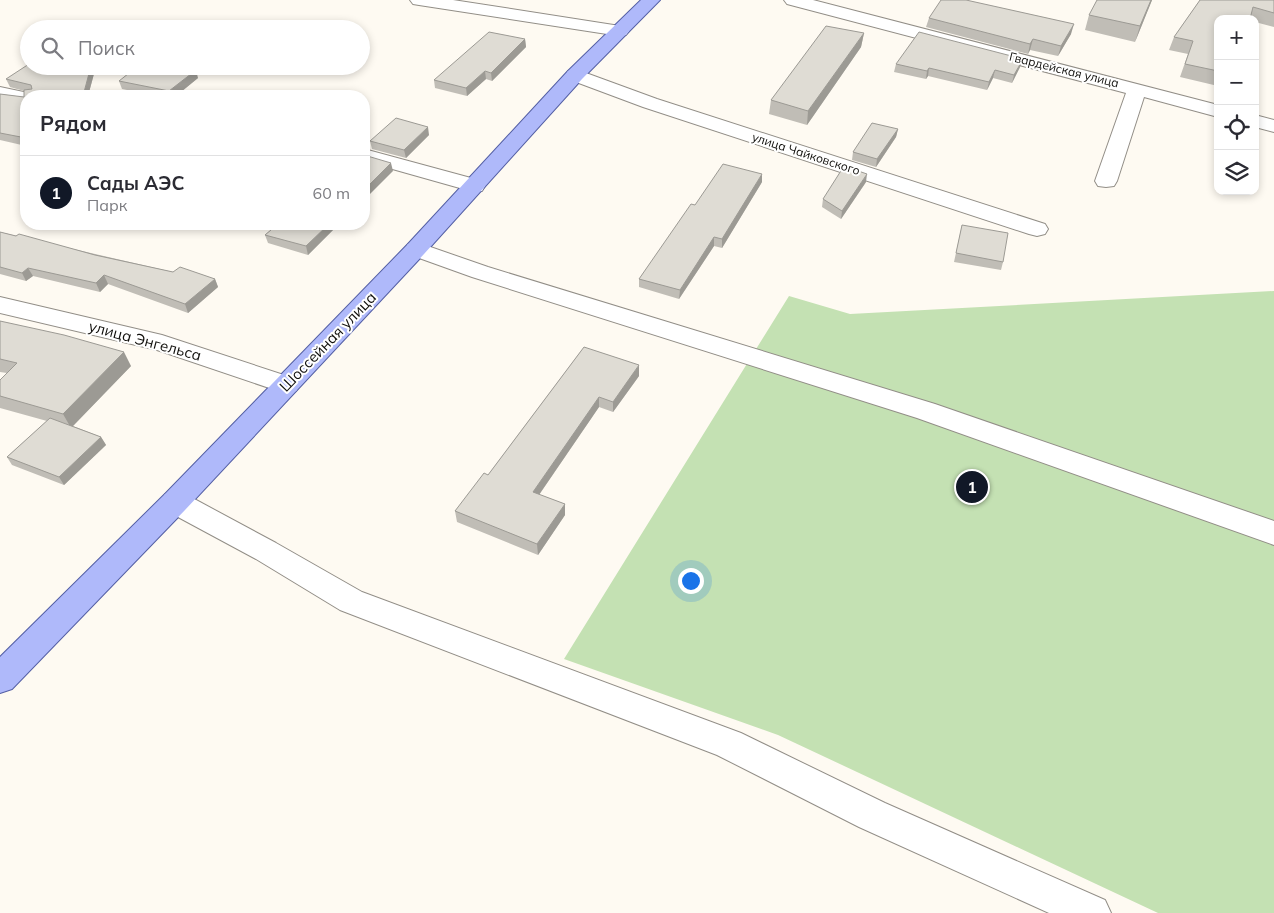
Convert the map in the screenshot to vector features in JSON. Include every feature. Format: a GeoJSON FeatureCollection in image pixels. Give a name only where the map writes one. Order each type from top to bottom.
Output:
{"type":"FeatureCollection","features":[{"type":"Feature","properties":{"kind":"main road","name":"Шоссейная улица"},"geometry":{"type":"LineString","coordinates":[[0,679],[175,502],[416,249],[576,75],[650,0]]}},
{"type":"Feature","properties":{"kind":"street"},"geometry":{"type":"LineString","coordinates":[[418,0],[620,31]]}},
{"type":"Feature","properties":{"kind":"street","name":"Гвардейская улица"},"geometry":{"type":"LineString","coordinates":[[793,0],[1214,110]]}},
{"type":"Feature","properties":{"kind":"street","name":"улица Чайковского"},"geometry":{"type":"LineString","coordinates":[[576,75],[650,103],[1038,229]]}},
{"type":"Feature","properties":{"kind":"street"},"geometry":{"type":"LineString","coordinates":[[1106,181],[1137,89]]}},
{"type":"Feature","properties":{"kind":"street"},"geometry":{"type":"LineString","coordinates":[[0,93],[20,97]]}},
{"type":"Feature","properties":{"kind":"street"},"geometry":{"type":"LineString","coordinates":[[1259,122],[1274,126]]}},
{"type":"Feature","properties":{"kind":"street"},"geometry":{"type":"LineString","coordinates":[[370,157],[474,186]]}},
{"type":"Feature","properties":{"kind":"street"},"geometry":{"type":"LineString","coordinates":[[416,249],[480,272],[926,410],[1274,532]]}},
{"type":"Feature","properties":{"kind":"street","name":"улица Энгельса"},"geometry":{"type":"LineString","coordinates":[[0,305],[162,343],[287,385]]}},
{"type":"Feature","properties":{"kind":"street"},"geometry":{"type":"LineString","coordinates":[[175,502],[266,550],[351,601],[729,744],[872,815],[1092,913]]}},
{"type":"Feature","properties":{"kind":"green space"},"geometry":{"type":"Polygon","coordinates":[[[1274,291],[1274,913],[1158,913],[778,735],[564,659],[789,296],[850,314],[1274,291]]]}},
{"type":"Feature","properties":{"kind":"building"},"geometry":{"type":"Polygon","coordinates":[[[941,0],[966,0],[1074,24],[1061,46],[1033,39],[1030,44],[929,18],[941,0]]]}},
{"type":"Feature","properties":{"kind":"building"},"geometry":{"type":"Polygon","coordinates":[[[1097,0],[1151,0],[1140,26],[1089,15],[1097,0]]]}},
{"type":"Feature","properties":{"kind":"building"},"geometry":{"type":"Polygon","coordinates":[[[1200,0],[1274,0],[1274,13],[1253,7],[1251,15],[1214,15],[1214,70],[1185,64],[1193,41],[1174,37],[1200,0]]]}},
{"type":"Feature","properties":{"kind":"building"},"geometry":{"type":"Polygon","coordinates":[[[826,26],[864,33],[808,111],[771,100],[826,26]]]}},
{"type":"Feature","properties":{"kind":"building"},"geometry":{"type":"Polygon","coordinates":[[[489,32],[525,39],[491,73],[485,71],[466,88],[434,80],[489,32]]]}},
{"type":"Feature","properties":{"kind":"building"},"geometry":{"type":"Polygon","coordinates":[[[919,32],[1023,59],[1014,75],[995,70],[989,82],[929,68],[927,71],[896,64],[919,32]]]}},
{"type":"Feature","properties":{"kind":"building"},"geometry":{"type":"Polygon","coordinates":[[[20,70],[20,75],[89,75],[85,90],[24,90],[32,89],[31,85],[6,79],[20,70]]]}},
{"type":"Feature","properties":{"kind":"building"},"geometry":{"type":"Polygon","coordinates":[[[127,75],[190,75],[170,90],[119,81],[127,75]]]}},
{"type":"Feature","properties":{"kind":"building"},"geometry":{"type":"Polygon","coordinates":[[[0,94],[20,96],[20,137],[0,133],[0,94]]]}},
{"type":"Feature","properties":{"kind":"building"},"geometry":{"type":"Polygon","coordinates":[[[396,118],[428,127],[404,150],[370,141],[396,118]]]}},
{"type":"Feature","properties":{"kind":"building"},"geometry":{"type":"Polygon","coordinates":[[[872,123],[898,129],[877,159],[853,152],[872,123]]]}},
{"type":"Feature","properties":{"kind":"building"},"geometry":{"type":"Polygon","coordinates":[[[370,157],[391,163],[370,184],[370,157]]]}},
{"type":"Feature","properties":{"kind":"building"},"geometry":{"type":"Polygon","coordinates":[[[723,164],[762,174],[722,239],[714,237],[680,290],[639,279],[691,204],[695,205],[723,164]]]}},
{"type":"Feature","properties":{"kind":"building"},"geometry":{"type":"Polygon","coordinates":[[[844,166],[867,174],[842,211],[823,199],[844,166]]]}},
{"type":"Feature","properties":{"kind":"building"},"geometry":{"type":"Polygon","coordinates":[[[962,225],[1008,233],[1003,262],[956,253],[962,225]]]}},
{"type":"Feature","properties":{"kind":"building"},"geometry":{"type":"Polygon","coordinates":[[[271,230],[323,230],[306,246],[265,235],[271,230]]]}},
{"type":"Feature","properties":{"kind":"building"},"geometry":{"type":"Polygon","coordinates":[[[0,232],[16,236],[19,234],[95,255],[173,272],[180,267],[215,279],[185,304],[104,275],[96,283],[28,268],[22,273],[0,267],[0,232]]]}},
{"type":"Feature","properties":{"kind":"building"},"geometry":{"type":"Polygon","coordinates":[[[0,321],[64,335],[124,352],[63,414],[0,396],[0,380],[17,363],[0,359],[0,321]]]}},
{"type":"Feature","properties":{"kind":"building"},"geometry":{"type":"Polygon","coordinates":[[[584,347],[639,365],[613,402],[599,397],[533,492],[565,504],[537,544],[455,511],[484,473],[488,475],[584,347]]]}},
{"type":"Feature","properties":{"kind":"building"},"geometry":{"type":"Polygon","coordinates":[[[50,418],[101,437],[59,477],[7,457],[50,418]]]}},
{"type":"Feature","properties":{"kind":"place","name":"Сады АЭС"},"geometry":{"type":"Point","coordinates":[972,487]}}]}
